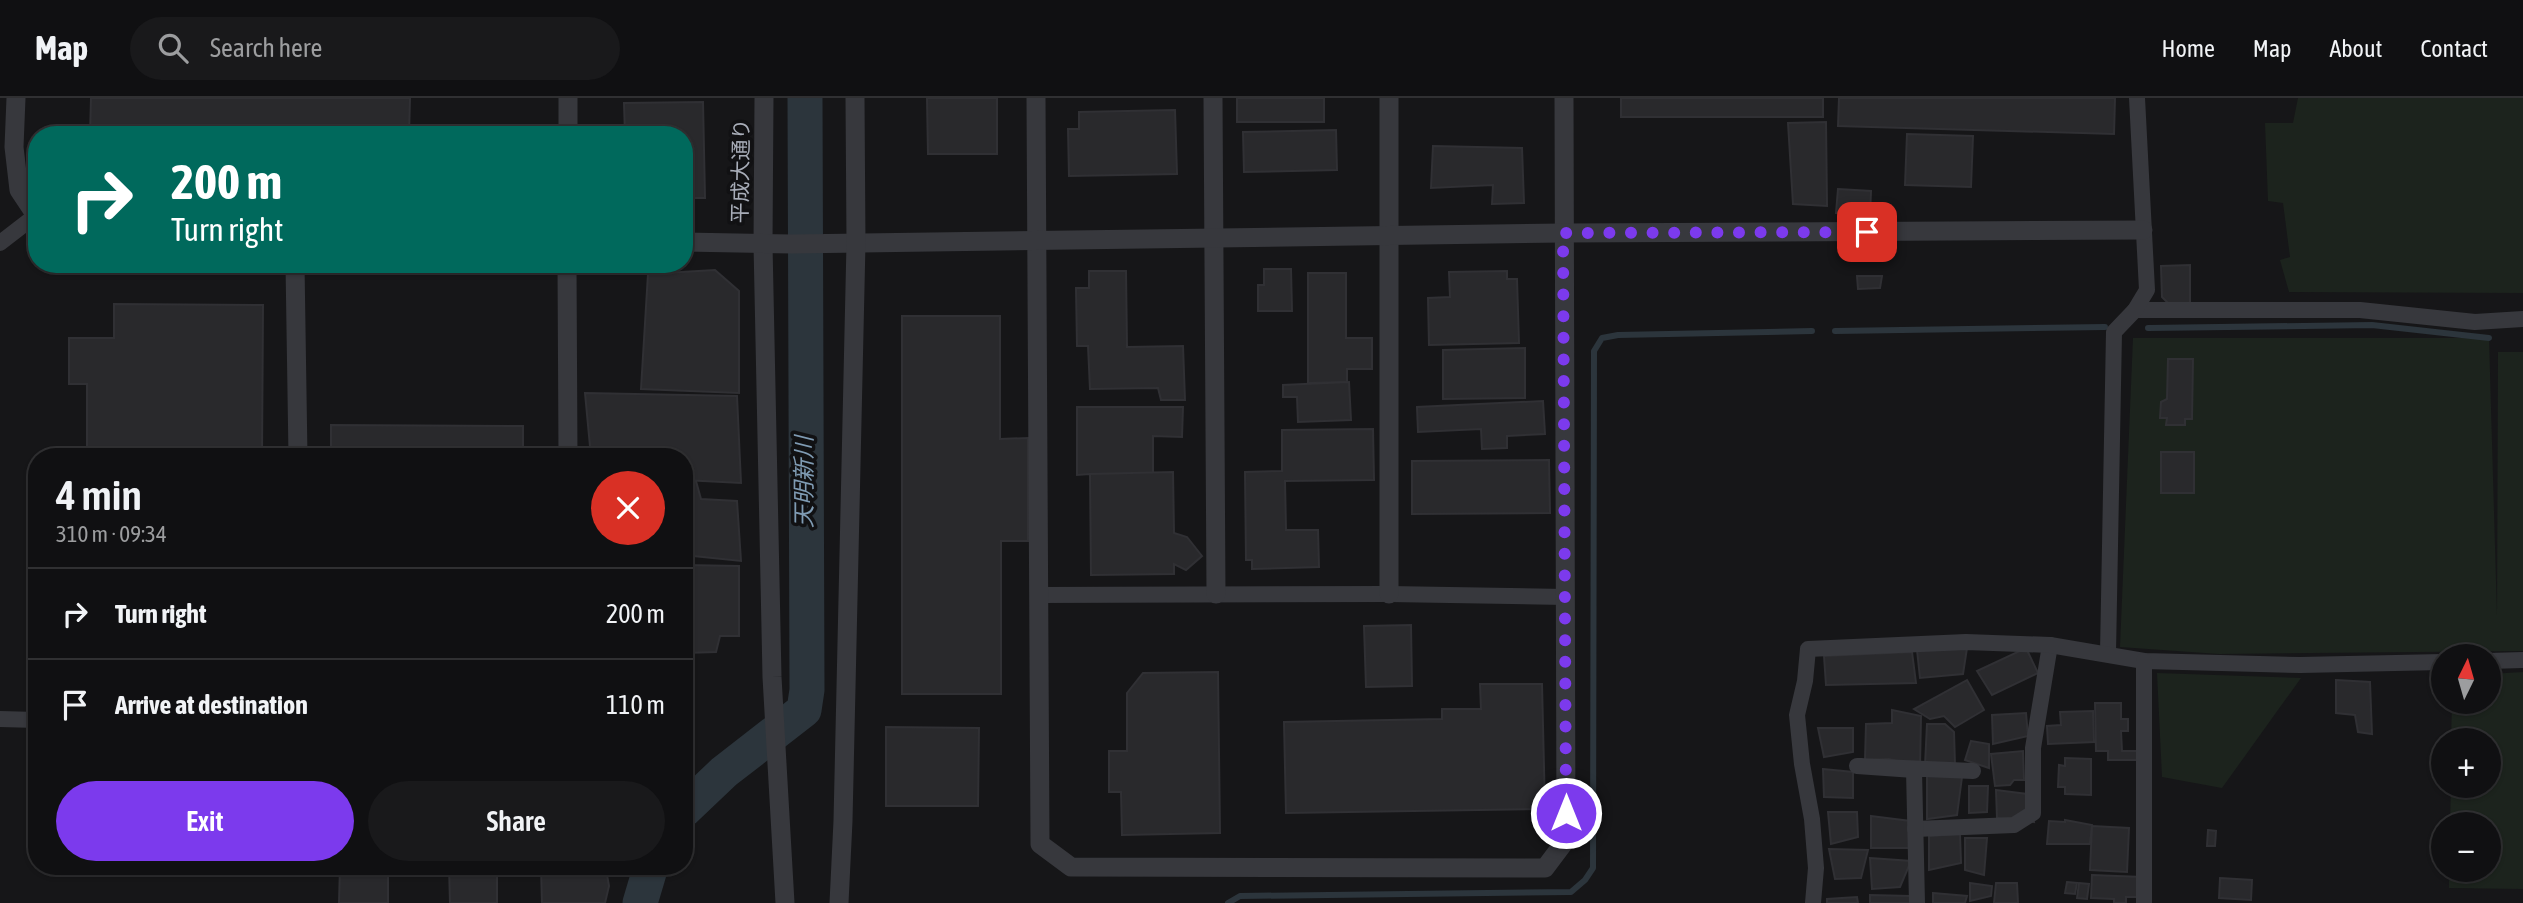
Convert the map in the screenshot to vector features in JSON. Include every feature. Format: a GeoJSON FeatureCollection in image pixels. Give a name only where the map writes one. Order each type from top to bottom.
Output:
{"type":"FeatureCollection","features":[{"type":"Feature","properties":{"kind":"street"},"geometry":{"type":"LineString","coordinates":[[16,98],[14,147],[19,190],[28,204]]}},
{"type":"Feature","properties":{"kind":"street"},"geometry":{"type":"LineString","coordinates":[[568,98],[568,126]]}},
{"type":"Feature","properties":{"kind":"street","name":"平成大通り"},"geometry":{"type":"LineString","coordinates":[[764,98],[763,244],[772,677],[785,903]]}},
{"type":"Feature","properties":{"kind":"street"},"geometry":{"type":"LineString","coordinates":[[839,903],[843,821],[848,243],[855,98]]}},
{"type":"Feature","properties":{"kind":"street"},"geometry":{"type":"LineString","coordinates":[[1036,98],[1040,844],[1071,867],[1545,868],[1566,841],[1564,98]]}},
{"type":"Feature","properties":{"kind":"street"},"geometry":{"type":"LineString","coordinates":[[1213,98],[1216,594]]}},
{"type":"Feature","properties":{"kind":"street"},"geometry":{"type":"LineString","coordinates":[[1389,98],[1389,594]]}},
{"type":"Feature","properties":{"kind":"street"},"geometry":{"type":"LineString","coordinates":[[2108,653],[2114,332],[2135,310],[2147,290],[2137,98]]}},
{"type":"Feature","properties":{"kind":"street"},"geometry":{"type":"LineString","coordinates":[[0,243],[28,222]]}},
{"type":"Feature","properties":{"kind":"street"},"geometry":{"type":"LineString","coordinates":[[693,242],[792,244],[1563,233],[2143,230]]}},
{"type":"Feature","properties":{"kind":"street"},"geometry":{"type":"LineString","coordinates":[[295,273],[298,448]]}},
{"type":"Feature","properties":{"kind":"street"},"geometry":{"type":"LineString","coordinates":[[567,273],[568,448]]}},
{"type":"Feature","properties":{"kind":"street"},"geometry":{"type":"LineString","coordinates":[[2135,310],[2360,310],[2475,322],[2523,319]]}},
{"type":"Feature","properties":{"kind":"street"},"geometry":{"type":"LineString","coordinates":[[1039,595],[1389,594],[1565,597]]}},
{"type":"Feature","properties":{"kind":"street"},"geometry":{"type":"LineString","coordinates":[[1813,903],[1816,868],[1812,819],[1797,715],[1805,681],[1808,649],[1966,642],[2050,645],[2144,661],[2300,665],[2431,662]]}},
{"type":"Feature","properties":{"kind":"street"},"geometry":{"type":"LineString","coordinates":[[1915,829],[2014,825],[2033,813],[2032,748],[2050,645]]}},
{"type":"Feature","properties":{"kind":"street"},"geometry":{"type":"LineString","coordinates":[[2501,661],[2523,660]]}},
{"type":"Feature","properties":{"kind":"street"},"geometry":{"type":"LineString","coordinates":[[2144,661],[2144,903]]}},
{"type":"Feature","properties":{"kind":"street"},"geometry":{"type":"LineString","coordinates":[[0,719],[28,720]]}},
{"type":"Feature","properties":{"kind":"street"},"geometry":{"type":"LineString","coordinates":[[1917,903],[1914,770],[1857,766],[1973,771]]}},
{"type":"Feature","properties":{"kind":"shaded area"},"geometry":{"type":"Polygon","coordinates":[[[2298,98],[2523,98],[2523,293],[2289,292],[2280,260],[2290,257],[2283,203],[2268,201],[2265,123],[2293,123],[2298,98]]]}},
{"type":"Feature","properties":{"kind":"shaded area"},"geometry":{"type":"Polygon","coordinates":[[[2133,338],[2489,338],[2497,616],[2498,352],[2523,352],[2523,651],[2501,651],[2501,644],[2431,644],[2431,652],[2219,654],[2120,647],[2133,338]]]}},
{"type":"Feature","properties":{"kind":"shaded area"},"geometry":{"type":"Polygon","coordinates":[[[2523,672],[2523,889],[2449,888],[2449,882],[2501,882],[2501,812],[2450,812],[2451,798],[2501,798],[2501,728],[2451,728],[2452,714],[2501,714],[2501,673],[2523,672]]]}},
{"type":"Feature","properties":{"kind":"shaded area"},"geometry":{"type":"Polygon","coordinates":[[[2157,673],[2301,678],[2222,788],[2162,777],[2157,673]]]}},
{"type":"Feature","properties":{"kind":"building"},"geometry":{"type":"Polygon","coordinates":[[[91,98],[410,98],[409,126],[90,126],[91,98]]]}},
{"type":"Feature","properties":{"kind":"building"},"geometry":{"type":"Polygon","coordinates":[[[927,98],[997,98],[997,154],[928,154],[927,98]]]}},
{"type":"Feature","properties":{"kind":"building"},"geometry":{"type":"Polygon","coordinates":[[[1237,98],[1324,98],[1324,122],[1237,122],[1237,98]]]}},
{"type":"Feature","properties":{"kind":"building"},"geometry":{"type":"Polygon","coordinates":[[[1621,98],[1823,98],[1823,117],[1621,117],[1621,98]]]}},
{"type":"Feature","properties":{"kind":"building"},"geometry":{"type":"Polygon","coordinates":[[[1839,98],[2115,98],[2114,134],[1838,126],[1839,98]]]}},
{"type":"Feature","properties":{"kind":"building"},"geometry":{"type":"Polygon","coordinates":[[[703,102],[705,198],[693,198],[693,126],[625,126],[624,103],[703,102]]]}},
{"type":"Feature","properties":{"kind":"building"},"geometry":{"type":"Polygon","coordinates":[[[1175,110],[1177,174],[1069,176],[1068,129],[1079,129],[1079,112],[1175,110]]]}},
{"type":"Feature","properties":{"kind":"building"},"geometry":{"type":"Polygon","coordinates":[[[1826,122],[1827,206],[1793,204],[1788,123],[1826,122]]]}},
{"type":"Feature","properties":{"kind":"building"},"geometry":{"type":"Polygon","coordinates":[[[1336,130],[1337,170],[1244,172],[1243,132],[1336,130]]]}},
{"type":"Feature","properties":{"kind":"building"},"geometry":{"type":"Polygon","coordinates":[[[1907,134],[1973,136],[1971,187],[1905,185],[1907,134]]]}},
{"type":"Feature","properties":{"kind":"building"},"geometry":{"type":"Polygon","coordinates":[[[1433,146],[1522,148],[1524,203],[1492,204],[1493,185],[1431,188],[1433,146]]]}},
{"type":"Feature","properties":{"kind":"building"},"geometry":{"type":"Polygon","coordinates":[[[1838,189],[1871,191],[1870,216],[1836,213],[1838,189]]]}},
{"type":"Feature","properties":{"kind":"building"},"geometry":{"type":"Polygon","coordinates":[[[2190,265],[2190,303],[2168,303],[2162,297],[2161,266],[2190,265]]]}},
{"type":"Feature","properties":{"kind":"building"},"geometry":{"type":"Polygon","coordinates":[[[1264,269],[1291,269],[1292,311],[1258,311],[1258,285],[1264,285],[1264,269]]]}},
{"type":"Feature","properties":{"kind":"building"},"geometry":{"type":"Polygon","coordinates":[[[715,270],[739,291],[739,393],[641,389],[648,274],[715,270]]]}},
{"type":"Feature","properties":{"kind":"building"},"geometry":{"type":"Polygon","coordinates":[[[1089,271],[1126,271],[1127,347],[1183,346],[1185,400],[1161,400],[1158,388],[1090,389],[1088,346],[1077,346],[1076,288],[1089,288],[1089,271]]]}},
{"type":"Feature","properties":{"kind":"building"},"geometry":{"type":"Polygon","coordinates":[[[1507,271],[1507,279],[1517,279],[1519,343],[1429,345],[1428,298],[1450,297],[1449,272],[1507,271]]]}},
{"type":"Feature","properties":{"kind":"building"},"geometry":{"type":"Polygon","coordinates":[[[1308,273],[1346,273],[1346,338],[1372,338],[1372,369],[1347,369],[1347,382],[1308,383],[1308,273]]]}},
{"type":"Feature","properties":{"kind":"building"},"geometry":{"type":"Polygon","coordinates":[[[1857,276],[1882,276],[1880,288],[1858,289],[1857,276]]]}},
{"type":"Feature","properties":{"kind":"building"},"geometry":{"type":"Polygon","coordinates":[[[114,304],[263,305],[262,448],[87,448],[87,384],[69,384],[69,338],[114,338],[114,304]]]}},
{"type":"Feature","properties":{"kind":"building"},"geometry":{"type":"Polygon","coordinates":[[[902,316],[1000,316],[1000,439],[1028,438],[1028,541],[1001,541],[1001,694],[902,694],[902,316]]]}},
{"type":"Feature","properties":{"kind":"building"},"geometry":{"type":"Polygon","coordinates":[[[1525,348],[1525,398],[1443,399],[1443,350],[1525,348]]]}},
{"type":"Feature","properties":{"kind":"building"},"geometry":{"type":"Polygon","coordinates":[[[2168,359],[2193,359],[2192,419],[2185,419],[2185,425],[2166,425],[2167,418],[2160,418],[2161,402],[2167,399],[2168,359]]]}},
{"type":"Feature","properties":{"kind":"building"},"geometry":{"type":"Polygon","coordinates":[[[1349,382],[1351,420],[1298,422],[1297,397],[1283,397],[1283,385],[1349,382]]]}},
{"type":"Feature","properties":{"kind":"building"},"geometry":{"type":"Polygon","coordinates":[[[585,393],[737,396],[741,483],[693,480],[693,448],[590,448],[585,393]]]}},
{"type":"Feature","properties":{"kind":"building"},"geometry":{"type":"Polygon","coordinates":[[[1543,401],[1545,434],[1507,436],[1507,448],[1482,449],[1481,429],[1418,432],[1417,407],[1543,401]]]}},
{"type":"Feature","properties":{"kind":"building"},"geometry":{"type":"Polygon","coordinates":[[[1077,407],[1183,407],[1182,437],[1153,436],[1153,476],[1077,475],[1077,407]]]}},
{"type":"Feature","properties":{"kind":"building"},"geometry":{"type":"Polygon","coordinates":[[[331,425],[523,426],[523,448],[331,448],[331,425]]]}},
{"type":"Feature","properties":{"kind":"building"},"geometry":{"type":"Polygon","coordinates":[[[1373,429],[1374,480],[1285,481],[1286,530],[1318,530],[1319,567],[1252,569],[1252,560],[1246,560],[1245,472],[1282,471],[1282,430],[1373,429]]]}},
{"type":"Feature","properties":{"kind":"building"},"geometry":{"type":"Polygon","coordinates":[[[2161,452],[2194,452],[2194,493],[2161,493],[2161,452]]]}},
{"type":"Feature","properties":{"kind":"building"},"geometry":{"type":"Polygon","coordinates":[[[1549,460],[1550,513],[1412,514],[1412,461],[1549,460]]]}},
{"type":"Feature","properties":{"kind":"building"},"geometry":{"type":"Polygon","coordinates":[[[1173,472],[1174,533],[1187,537],[1202,556],[1186,570],[1174,564],[1174,574],[1091,575],[1090,474],[1173,472]]]}},
{"type":"Feature","properties":{"kind":"building"},"geometry":{"type":"Polygon","coordinates":[[[693,481],[696,481],[701,499],[737,501],[741,561],[693,556],[693,481]]]}},
{"type":"Feature","properties":{"kind":"building"},"geometry":{"type":"Polygon","coordinates":[[[693,565],[739,566],[739,636],[720,636],[716,652],[693,653],[693,565]]]}},
{"type":"Feature","properties":{"kind":"building"},"geometry":{"type":"Polygon","coordinates":[[[1411,625],[1412,686],[1366,687],[1364,626],[1411,625]]]}},
{"type":"Feature","properties":{"kind":"building"},"geometry":{"type":"Polygon","coordinates":[[[1967,648],[1963,674],[1920,678],[1917,650],[1967,648]]]}},
{"type":"Feature","properties":{"kind":"building"},"geometry":{"type":"Polygon","coordinates":[[[2026,648],[2038,673],[1992,695],[1977,671],[2026,648]]]}},
{"type":"Feature","properties":{"kind":"building"},"geometry":{"type":"Polygon","coordinates":[[[1912,652],[1916,683],[1826,685],[1824,656],[1912,652]]]}},
{"type":"Feature","properties":{"kind":"building"},"geometry":{"type":"Polygon","coordinates":[[[1218,672],[1220,833],[1122,835],[1121,792],[1109,792],[1109,751],[1127,751],[1127,693],[1143,673],[1218,672]]]}},
{"type":"Feature","properties":{"kind":"building"},"geometry":{"type":"Polygon","coordinates":[[[1967,680],[1984,710],[1955,727],[1944,716],[1930,719],[1914,709],[1967,680]]]}},
{"type":"Feature","properties":{"kind":"building"},"geometry":{"type":"Polygon","coordinates":[[[2336,680],[2370,682],[2372,734],[2358,732],[2355,715],[2336,713],[2336,680]]]}},
{"type":"Feature","properties":{"kind":"building"},"geometry":{"type":"Polygon","coordinates":[[[1480,684],[1542,684],[1545,809],[1286,813],[1284,722],[1442,719],[1442,709],[1481,709],[1480,684]]]}},
{"type":"Feature","properties":{"kind":"building"},"geometry":{"type":"Polygon","coordinates":[[[2095,703],[2121,703],[2121,719],[2128,719],[2128,731],[2121,731],[2122,751],[2140,751],[2140,760],[2108,760],[2108,751],[2096,751],[2095,703]]]}},
{"type":"Feature","properties":{"kind":"building"},"geometry":{"type":"Polygon","coordinates":[[[1892,710],[1921,716],[1920,767],[1889,759],[1865,760],[1866,724],[1892,723],[1892,710]]]}},
{"type":"Feature","properties":{"kind":"building"},"geometry":{"type":"Polygon","coordinates":[[[2093,711],[2094,742],[2048,744],[2047,726],[2061,725],[2060,712],[2093,711]]]}},
{"type":"Feature","properties":{"kind":"building"},"geometry":{"type":"Polygon","coordinates":[[[2026,713],[2028,736],[1993,744],[1992,715],[2026,713]]]}},
{"type":"Feature","properties":{"kind":"building"},"geometry":{"type":"Polygon","coordinates":[[[1927,724],[1945,724],[1954,732],[1955,765],[1925,765],[1927,724]]]}},
{"type":"Feature","properties":{"kind":"building"},"geometry":{"type":"Polygon","coordinates":[[[886,727],[979,728],[978,806],[886,806],[886,727]]]}},
{"type":"Feature","properties":{"kind":"building"},"geometry":{"type":"Polygon","coordinates":[[[1818,728],[1853,728],[1853,752],[1824,757],[1818,728]]]}},
{"type":"Feature","properties":{"kind":"building"},"geometry":{"type":"Polygon","coordinates":[[[1971,741],[1989,744],[1989,768],[1965,760],[1971,741]]]}},
{"type":"Feature","properties":{"kind":"building"},"geometry":{"type":"Polygon","coordinates":[[[2023,751],[2024,780],[1995,786],[1991,754],[2023,751]]]}},
{"type":"Feature","properties":{"kind":"building"},"geometry":{"type":"Polygon","coordinates":[[[2065,758],[2091,759],[2091,795],[2065,794],[2065,787],[2058,787],[2059,765],[2065,766],[2065,758]]]}},
{"type":"Feature","properties":{"kind":"building"},"geometry":{"type":"Polygon","coordinates":[[[1823,769],[1853,772],[1853,798],[1824,797],[1823,769]]]}},
{"type":"Feature","properties":{"kind":"building"},"geometry":{"type":"Polygon","coordinates":[[[1927,776],[1962,777],[1957,815],[1927,819],[1927,776]]]}},
{"type":"Feature","properties":{"kind":"building"},"geometry":{"type":"Polygon","coordinates":[[[1969,786],[1988,786],[1987,812],[1969,813],[1969,786]]]}},
{"type":"Feature","properties":{"kind":"building"},"geometry":{"type":"Polygon","coordinates":[[[1996,790],[2027,794],[2034,822],[1997,818],[1996,790]]]}},
{"type":"Feature","properties":{"kind":"building"},"geometry":{"type":"Polygon","coordinates":[[[1828,812],[1857,812],[1858,837],[1831,844],[1828,812]]]}},
{"type":"Feature","properties":{"kind":"building"},"geometry":{"type":"Polygon","coordinates":[[[1871,816],[1910,821],[1909,848],[1871,848],[1871,816]]]}},
{"type":"Feature","properties":{"kind":"building"},"geometry":{"type":"Polygon","coordinates":[[[2065,820],[2092,825],[2090,844],[2047,844],[2049,821],[2065,820]]]}},
{"type":"Feature","properties":{"kind":"building"},"geometry":{"type":"Polygon","coordinates":[[[2092,826],[2129,828],[2127,872],[2090,870],[2092,826]]]}},
{"type":"Feature","properties":{"kind":"building"},"geometry":{"type":"Polygon","coordinates":[[[2208,830],[2216,831],[2215,846],[2207,846],[2208,830]]]}},
{"type":"Feature","properties":{"kind":"building"},"geometry":{"type":"Polygon","coordinates":[[[1960,834],[1961,863],[1929,870],[1929,836],[1960,834]]]}},
{"type":"Feature","properties":{"kind":"building"},"geometry":{"type":"Polygon","coordinates":[[[1965,838],[1987,838],[1984,875],[1965,870],[1965,838]]]}},
{"type":"Feature","properties":{"kind":"building"},"geometry":{"type":"Polygon","coordinates":[[[1829,849],[1868,850],[1861,878],[1835,879],[1829,849]]]}},
{"type":"Feature","properties":{"kind":"building"},"geometry":{"type":"Polygon","coordinates":[[[1870,858],[1911,861],[1900,887],[1872,889],[1870,858]]]}},
{"type":"Feature","properties":{"kind":"building"},"geometry":{"type":"Polygon","coordinates":[[[340,875],[388,875],[388,903],[339,903],[340,875]]]}},
{"type":"Feature","properties":{"kind":"building"},"geometry":{"type":"Polygon","coordinates":[[[449,875],[497,875],[497,903],[450,903],[449,875]]]}},
{"type":"Feature","properties":{"kind":"building"},"geometry":{"type":"Polygon","coordinates":[[[541,875],[607,875],[609,886],[605,903],[542,903],[541,875]]]}},
{"type":"Feature","properties":{"kind":"building"},"geometry":{"type":"Polygon","coordinates":[[[2092,875],[2142,877],[2141,897],[2126,897],[2126,903],[2114,903],[2114,899],[2091,898],[2092,875]]]}},
{"type":"Feature","properties":{"kind":"building"},"geometry":{"type":"Polygon","coordinates":[[[2220,878],[2252,880],[2251,900],[2219,898],[2220,878]]]}},
{"type":"Feature","properties":{"kind":"building"},"geometry":{"type":"Polygon","coordinates":[[[2067,882],[2077,883],[2075,894],[2065,893],[2067,882]]]}},
{"type":"Feature","properties":{"kind":"building"},"geometry":{"type":"Polygon","coordinates":[[[1970,883],[1992,886],[1991,896],[1970,901],[1970,883]]]}},
{"type":"Feature","properties":{"kind":"building"},"geometry":{"type":"Polygon","coordinates":[[[1996,883],[2017,883],[2018,903],[1994,903],[1996,883]]]}},
{"type":"Feature","properties":{"kind":"building"},"geometry":{"type":"Polygon","coordinates":[[[2079,883],[2089,884],[2087,899],[2077,898],[2079,883]]]}},
{"type":"Feature","properties":{"kind":"building"},"geometry":{"type":"Polygon","coordinates":[[[1933,893],[1967,896],[1965,903],[1933,903],[1933,893]]]}},
{"type":"Feature","properties":{"kind":"building"},"geometry":{"type":"Polygon","coordinates":[[[1870,895],[1910,896],[1911,903],[1870,903],[1870,895]]]}},
{"type":"Feature","properties":{"kind":"building"},"geometry":{"type":"Polygon","coordinates":[[[1857,897],[1858,903],[1827,903],[1827,899],[1857,897]]]}},
{"type":"Feature","properties":{"kind":"waterway","name":"天明新川"},"geometry":{"type":"LineString","coordinates":[[693,801],[724,772],[804,710],[807,690],[805,98]]}},
{"type":"Feature","properties":{"kind":"waterway"},"geometry":{"type":"LineString","coordinates":[[2148,328],[2372,325],[2489,338]]}},
{"type":"Feature","properties":{"kind":"waterway"},"geometry":{"type":"LineString","coordinates":[[1835,331],[2105,327]]}},
{"type":"Feature","properties":{"kind":"waterway"},"geometry":{"type":"LineString","coordinates":[[1228,903],[1240,896],[1571,892],[1585,880],[1593,868],[1594,351],[1602,338],[1618,335],[1812,331]]}},
{"type":"Feature","properties":{"kind":"waterway","name":"天明新川"},"geometry":{"type":"LineString","coordinates":[[640,903],[648,875]]}},
{"type":"Feature","properties":{"kind":"route"},"geometry":{"type":"LineString","coordinates":[[1566,813],[1563,233],[1867,232]]}}]}
